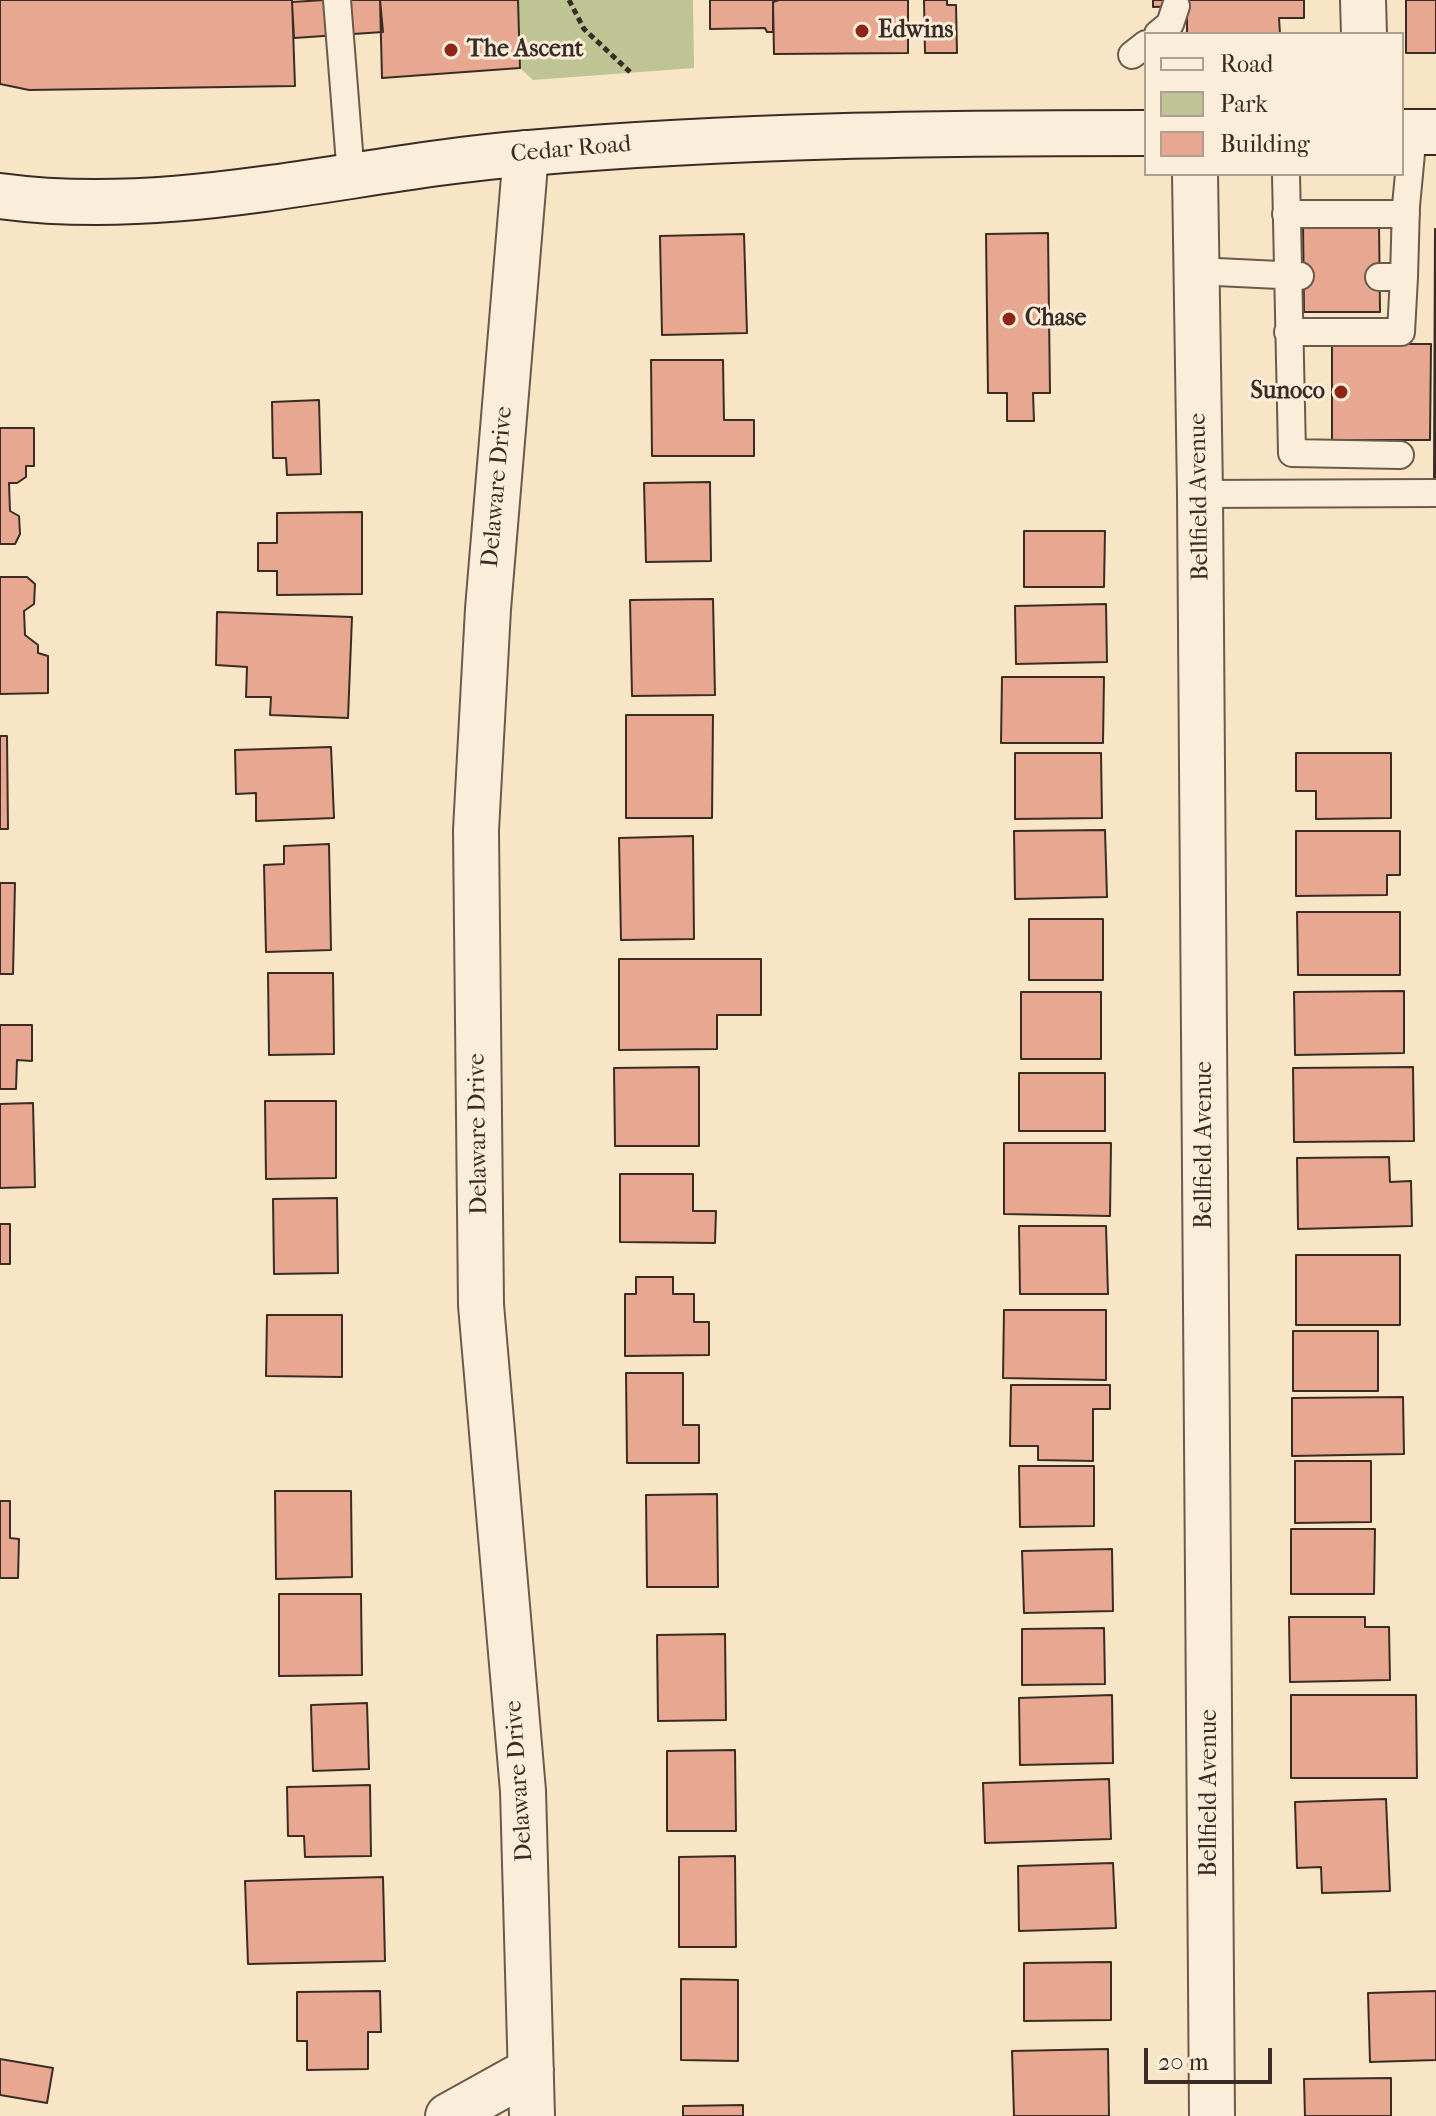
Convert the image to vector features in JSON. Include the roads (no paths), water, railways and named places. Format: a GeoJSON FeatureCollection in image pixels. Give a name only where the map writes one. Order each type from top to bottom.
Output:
{"type":"FeatureCollection","features":[{"type":"Feature","properties":{"kind":"street"},"geometry":{"type":"LineString","coordinates":[[1363,0],[1364,32]]}},
{"type":"Feature","properties":{"kind":"street","name":"Cedar Road"},"geometry":{"type":"LineString","coordinates":[[0,196],[105,204],[183,199],[526,153],[745,138],[918,133],[1144,133]]}},
{"type":"Feature","properties":{"kind":"street","name":"Delaware Drive"},"geometry":{"type":"LineString","coordinates":[[526,153],[488,609],[476,830],[482,1319],[523,1791],[532,2116]]}},
{"type":"Feature","properties":{"kind":"street","name":"Bellfield Avenue"},"geometry":{"type":"LineString","coordinates":[[1195,176],[1212,2116]]}},
{"type":"Feature","properties":{"kind":"street"},"geometry":{"type":"LineString","coordinates":[[448,2116],[531,2070]]}},
{"type":"Feature","properties":{"kind":"lane"},"geometry":{"type":"LineString","coordinates":[[337,0],[351,176]]}},
{"type":"Feature","properties":{"kind":"lane"},"geometry":{"type":"LineString","coordinates":[[1160,32],[1170,24],[1176,6]]}},
{"type":"Feature","properties":{"kind":"lane"},"geometry":{"type":"LineString","coordinates":[[1288,332],[1401,332],[1391,277],[1406,214],[1417,132]]}},
{"type":"Feature","properties":{"kind":"lane"},"geometry":{"type":"LineString","coordinates":[[1286,176],[1286,214],[1295,276],[1288,332],[1292,453],[1400,455]]}},
{"type":"Feature","properties":{"kind":"lane"},"geometry":{"type":"LineString","coordinates":[[1286,214],[1406,214]]}},
{"type":"Feature","properties":{"kind":"lane"},"geometry":{"type":"LineString","coordinates":[[1196,271],[1295,276]]}},
{"type":"Feature","properties":{"kind":"lane"},"geometry":{"type":"LineString","coordinates":[[1200,494],[1436,493]]}},
{"type":"Feature","properties":{"kind":"place","name":"Edwins"},"geometry":{"type":"Point","coordinates":[862,31]}},
{"type":"Feature","properties":{"kind":"place","name":"The Ascent"},"geometry":{"type":"Point","coordinates":[451,50]}},
{"type":"Feature","properties":{"kind":"place","name":"Chase"},"geometry":{"type":"Point","coordinates":[1009,319]}},
{"type":"Feature","properties":{"kind":"place","name":"Sunoco"},"geometry":{"type":"Point","coordinates":[1341,392]}}]}
